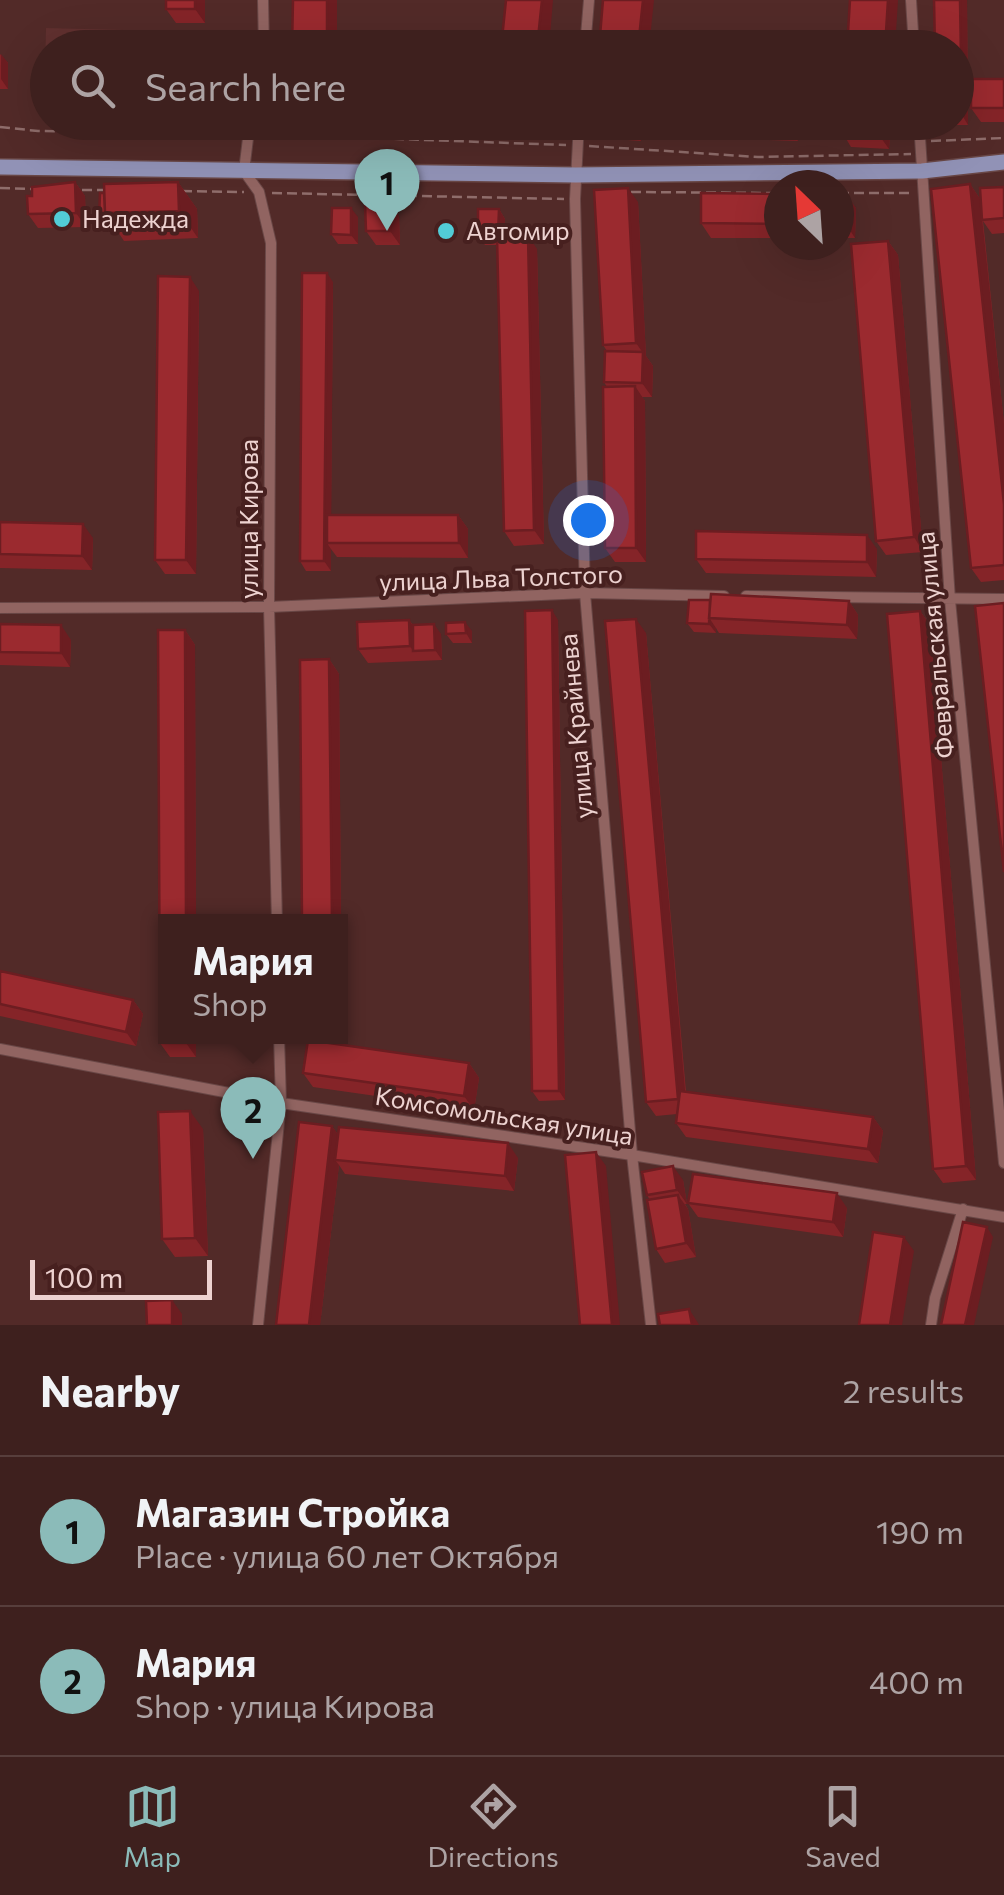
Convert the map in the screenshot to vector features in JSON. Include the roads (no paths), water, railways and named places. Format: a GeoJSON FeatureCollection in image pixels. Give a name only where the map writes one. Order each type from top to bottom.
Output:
{"type":"FeatureCollection","features":[{"type":"Feature","properties":{"kind":"main road"},"geometry":{"type":"LineString","coordinates":[[0,166],[576,175],[922,171],[1004,162]]}},
{"type":"Feature","properties":{"kind":"street"},"geometry":{"type":"LineString","coordinates":[[263,0],[264,30]]}},
{"type":"Feature","properties":{"kind":"street"},"geometry":{"type":"LineString","coordinates":[[587,30],[589,0]]}},
{"type":"Feature","properties":{"kind":"street"},"geometry":{"type":"LineString","coordinates":[[911,0],[913,30]]}},
{"type":"Feature","properties":{"kind":"street"},"geometry":{"type":"LineString","coordinates":[[244,171],[248,140]]}},
{"type":"Feature","properties":{"kind":"street","name":"улица Крайнева"},"geometry":{"type":"LineString","coordinates":[[578,140],[585,593],[632,1155],[651,1325]]}},
{"type":"Feature","properties":{"kind":"street","name":"Февральская улица"},"geometry":{"type":"LineString","coordinates":[[920,140],[950,600],[1004,1164]]}},
{"type":"Feature","properties":{"kind":"street","name":"улица Кирова"},"geometry":{"type":"LineString","coordinates":[[244,171],[258,192],[271,243],[269,607],[276,914]]}},
{"type":"Feature","properties":{"kind":"street","name":"улица Льва Толстого"},"geometry":{"type":"LineString","coordinates":[[0,608],[269,607],[585,593],[1004,600]]}},
{"type":"Feature","properties":{"kind":"street"},"geometry":{"type":"LineString","coordinates":[[258,1325],[281,1103],[280,1044]]}},
{"type":"Feature","properties":{"kind":"street","name":"Комсомольская улица"},"geometry":{"type":"LineString","coordinates":[[0,1049],[281,1103],[632,1155],[1004,1217]]}},
{"type":"Feature","properties":{"kind":"street"},"geometry":{"type":"LineString","coordinates":[[931,1325],[963,1209]]}},
{"type":"Feature","properties":{"kind":"place","name":"Надежда"},"geometry":{"type":"Point","coordinates":[62,219]}},
{"type":"Feature","properties":{"kind":"place","name":"Магазин Стройка"},"geometry":{"type":"Point","coordinates":[387,231]}},
{"type":"Feature","properties":{"kind":"place","name":"Автомир"},"geometry":{"type":"Point","coordinates":[446,231]}},
{"type":"Feature","properties":{"kind":"place","name":"Мария"},"geometry":{"type":"Point","coordinates":[253,1159]}}]}
